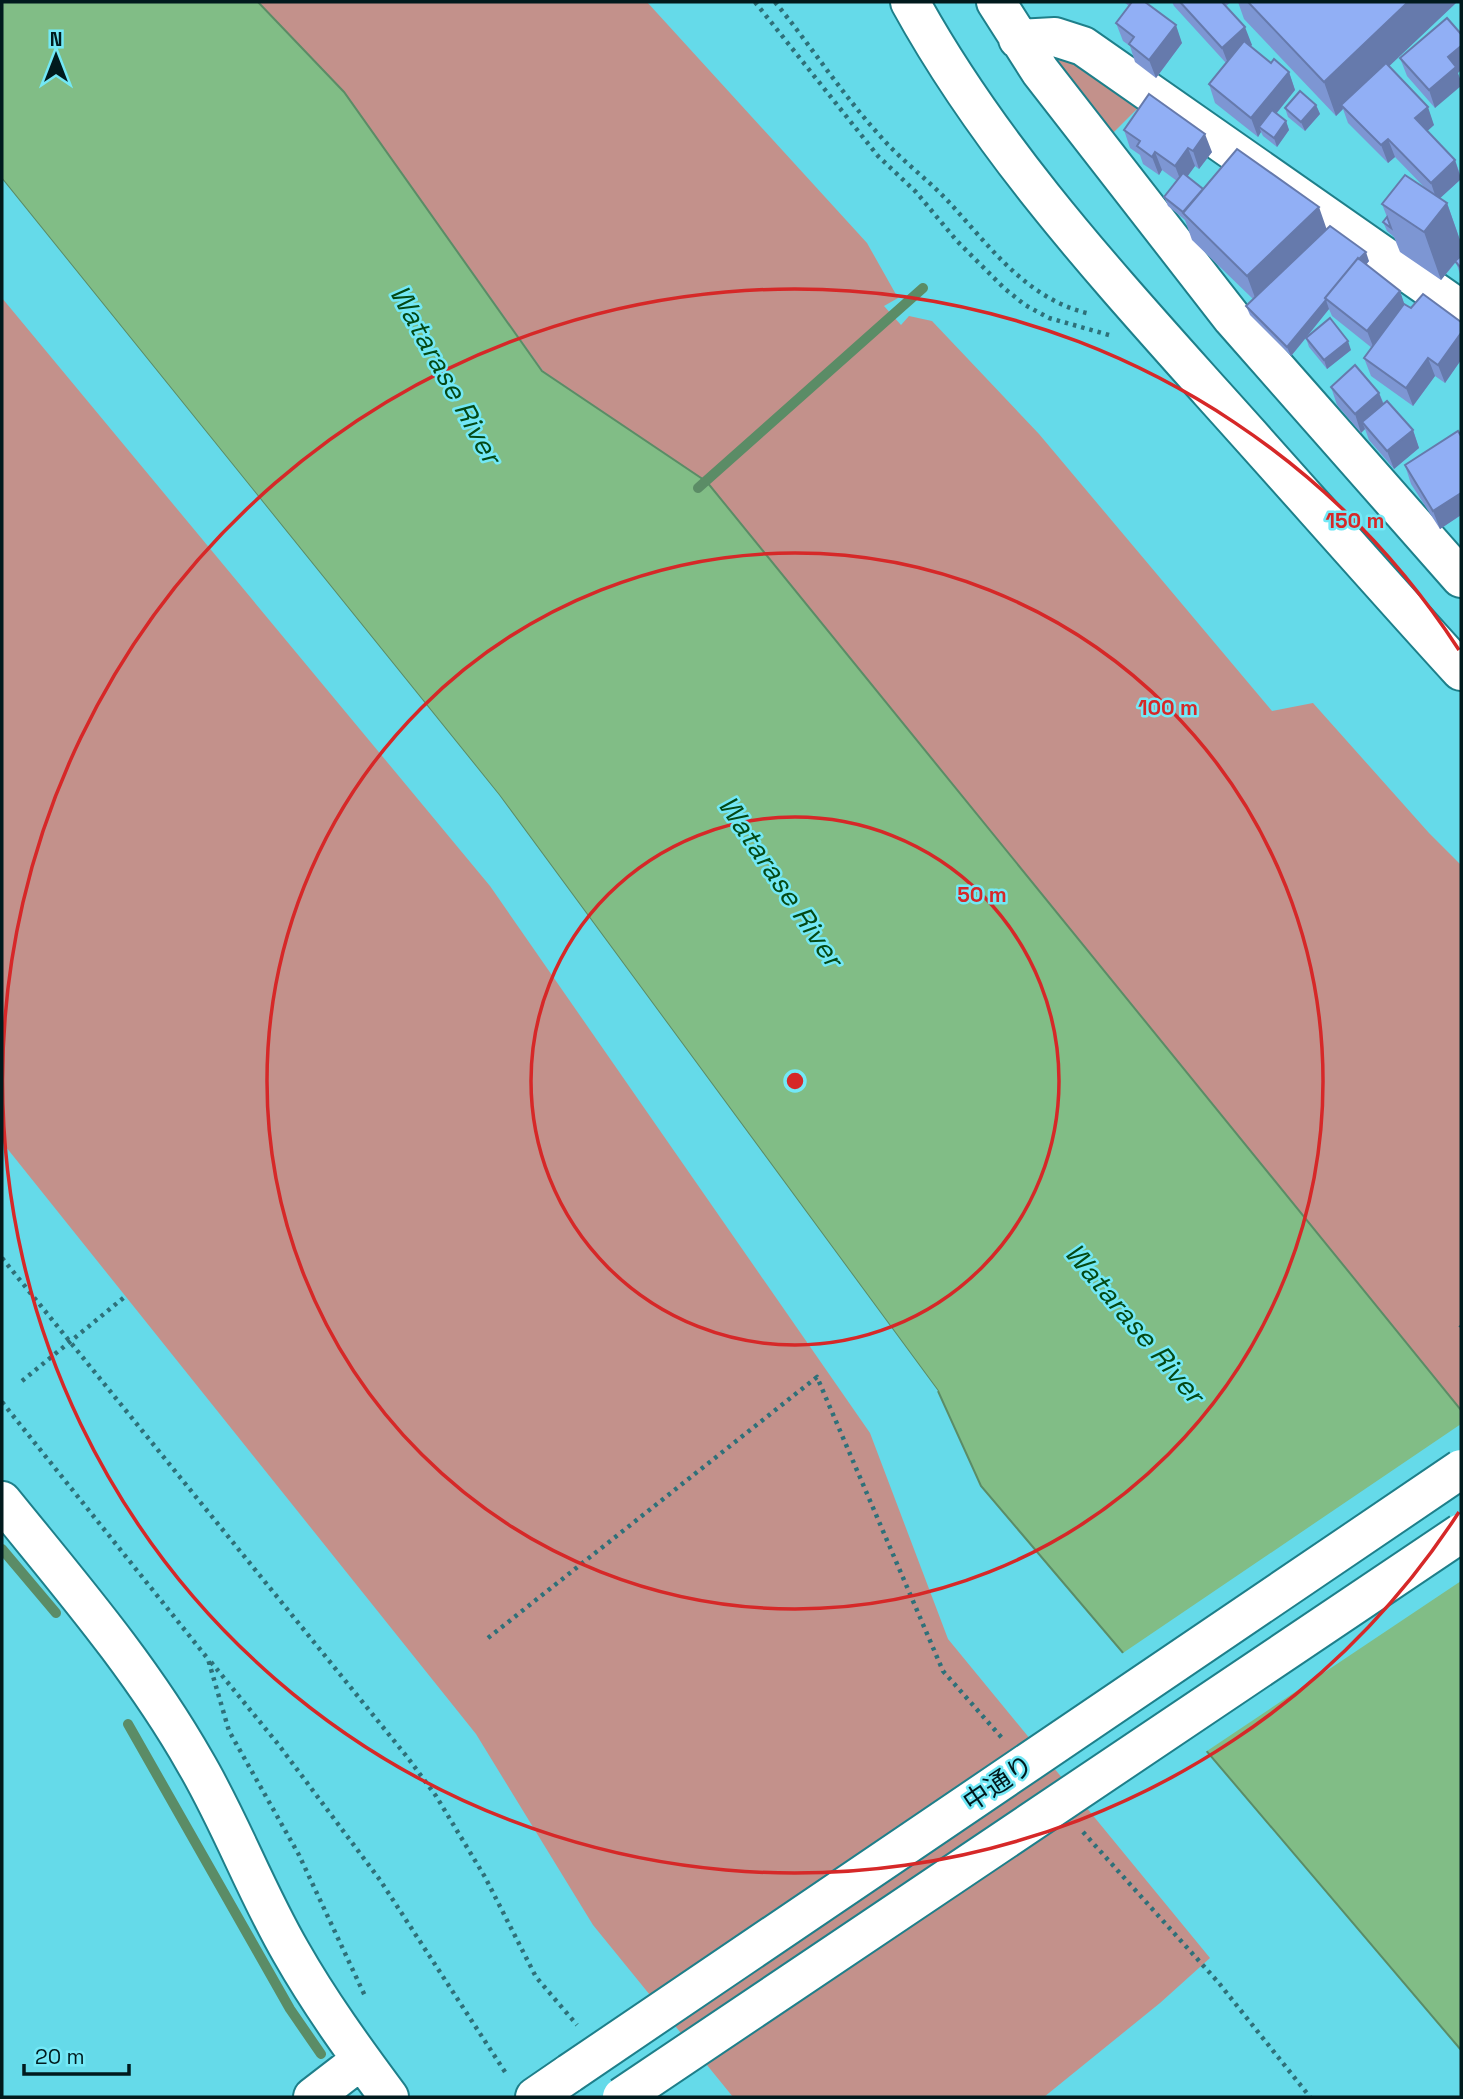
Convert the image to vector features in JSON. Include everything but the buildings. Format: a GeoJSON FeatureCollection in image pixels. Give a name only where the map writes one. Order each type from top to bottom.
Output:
{"type":"FeatureCollection","features":[{"type":"Feature","properties":{"kind":"street"},"geometry":{"type":"LineString","coordinates":[[910,2],[980,114],[1044,200],[1362,563],[1461,671]]}},
{"type":"Feature","properties":{"kind":"street"},"geometry":{"type":"LineString","coordinates":[[996,2],[1040,71],[1231,318],[1460,575]]}},
{"type":"Feature","properties":{"kind":"street"},"geometry":{"type":"LineString","coordinates":[[1018,39],[1055,37],[1083,46],[1461,310]]}},
{"type":"Feature","properties":{"kind":"street","name":"中通り"},"geometry":{"type":"LineString","coordinates":[[522,2088],[570,2073],[1461,1469]]}},
{"type":"Feature","properties":{"kind":"street"},"geometry":{"type":"LineString","coordinates":[[2,1501],[116,1643],[160,1704],[219,1805],[289,1950],[361,2060],[389,2097]]}},
{"type":"Feature","properties":{"kind":"street","name":"中通り"},"geometry":{"type":"LineString","coordinates":[[622,2097],[1461,1533]]}},
{"type":"Feature","properties":{"kind":"street"},"geometry":{"type":"LineString","coordinates":[[313,2097],[361,2060]]}},
{"type":"Feature","properties":{"kind":"path"},"geometry":{"type":"LineString","coordinates":[[755,2],[878,156],[916,192],[957,241],[1004,288],[1025,305],[1049,318],[1118,336]]}},
{"type":"Feature","properties":{"kind":"path"},"geometry":{"type":"LineString","coordinates":[[775,2],[832,80],[880,136],[941,194],[998,257],[1035,290],[1074,310],[1098,315]]}},
{"type":"Feature","properties":{"kind":"path"},"geometry":{"type":"LineString","coordinates":[[2,1258],[422,1777],[485,1877],[536,1977],[586,2034]]}},
{"type":"Feature","properties":{"kind":"path"},"geometry":{"type":"LineString","coordinates":[[22,1381],[127,1295]]}},
{"type":"Feature","properties":{"kind":"path"},"geometry":{"type":"LineString","coordinates":[[488,1638],[817,1377],[837,1418]]}},
{"type":"Feature","properties":{"kind":"path"},"geometry":{"type":"LineString","coordinates":[[208,1659],[278,1744],[380,1880],[522,2088]]}},
{"type":"Feature","properties":{"kind":"shaded area"},"geometry":{"type":"Polygon","coordinates":[[[258,2],[647,2],[867,243],[898,298],[884,306],[901,325],[909,316],[932,321],[1039,434],[1272,711],[1313,703],[1461,865],[1461,1410],[707,482],[543,371],[344,92],[258,2]]]}},
{"type":"Feature","properties":{"kind":"shaded area"},"geometry":{"type":"Polygon","coordinates":[[[1062,55],[1147,99],[1108,138],[1057,63],[1062,55]]]}},
{"type":"Feature","properties":{"kind":"shaded area"},"geometry":{"type":"Polygon","coordinates":[[[2,298],[490,886],[870,1433],[948,1639],[1210,1958],[1160,2003],[1044,2097],[733,2097],[593,1925],[476,1734],[2,1142],[2,298]]]}},
{"type":"Feature","properties":{"kind":"water","name":"Watarase River"},"geometry":{"type":"Polygon","coordinates":[[[2,2],[258,2],[344,92],[542,371],[707,482],[1461,1410],[1461,2050],[981,1486],[938,1391],[499,795],[2,179],[2,2]]]}},
{"type":"Feature","properties":{"kind":"pier"},"geometry":{"type":"Polygon","coordinates":[[[2,179],[499,795],[938,1391],[935,1393],[497,797],[2,184],[2,179]]]}},
{"type":"Feature","properties":{"kind":"pier"},"geometry":{"type":"Polygon","coordinates":[[[1461,1424],[1461,1581],[1204,1753],[1120,1655],[1461,1424]]]}},
{"type":"Feature","properties":{"kind":"waterway"},"geometry":{"type":"LineString","coordinates":[[698,488],[923,288]]}},
{"type":"Feature","properties":{"kind":"waterway"},"geometry":{"type":"LineString","coordinates":[[2,1549],[56,1613]]}},
{"type":"Feature","properties":{"kind":"waterway"},"geometry":{"type":"LineString","coordinates":[[128,1724],[290,2009],[321,2054]]}}]}
